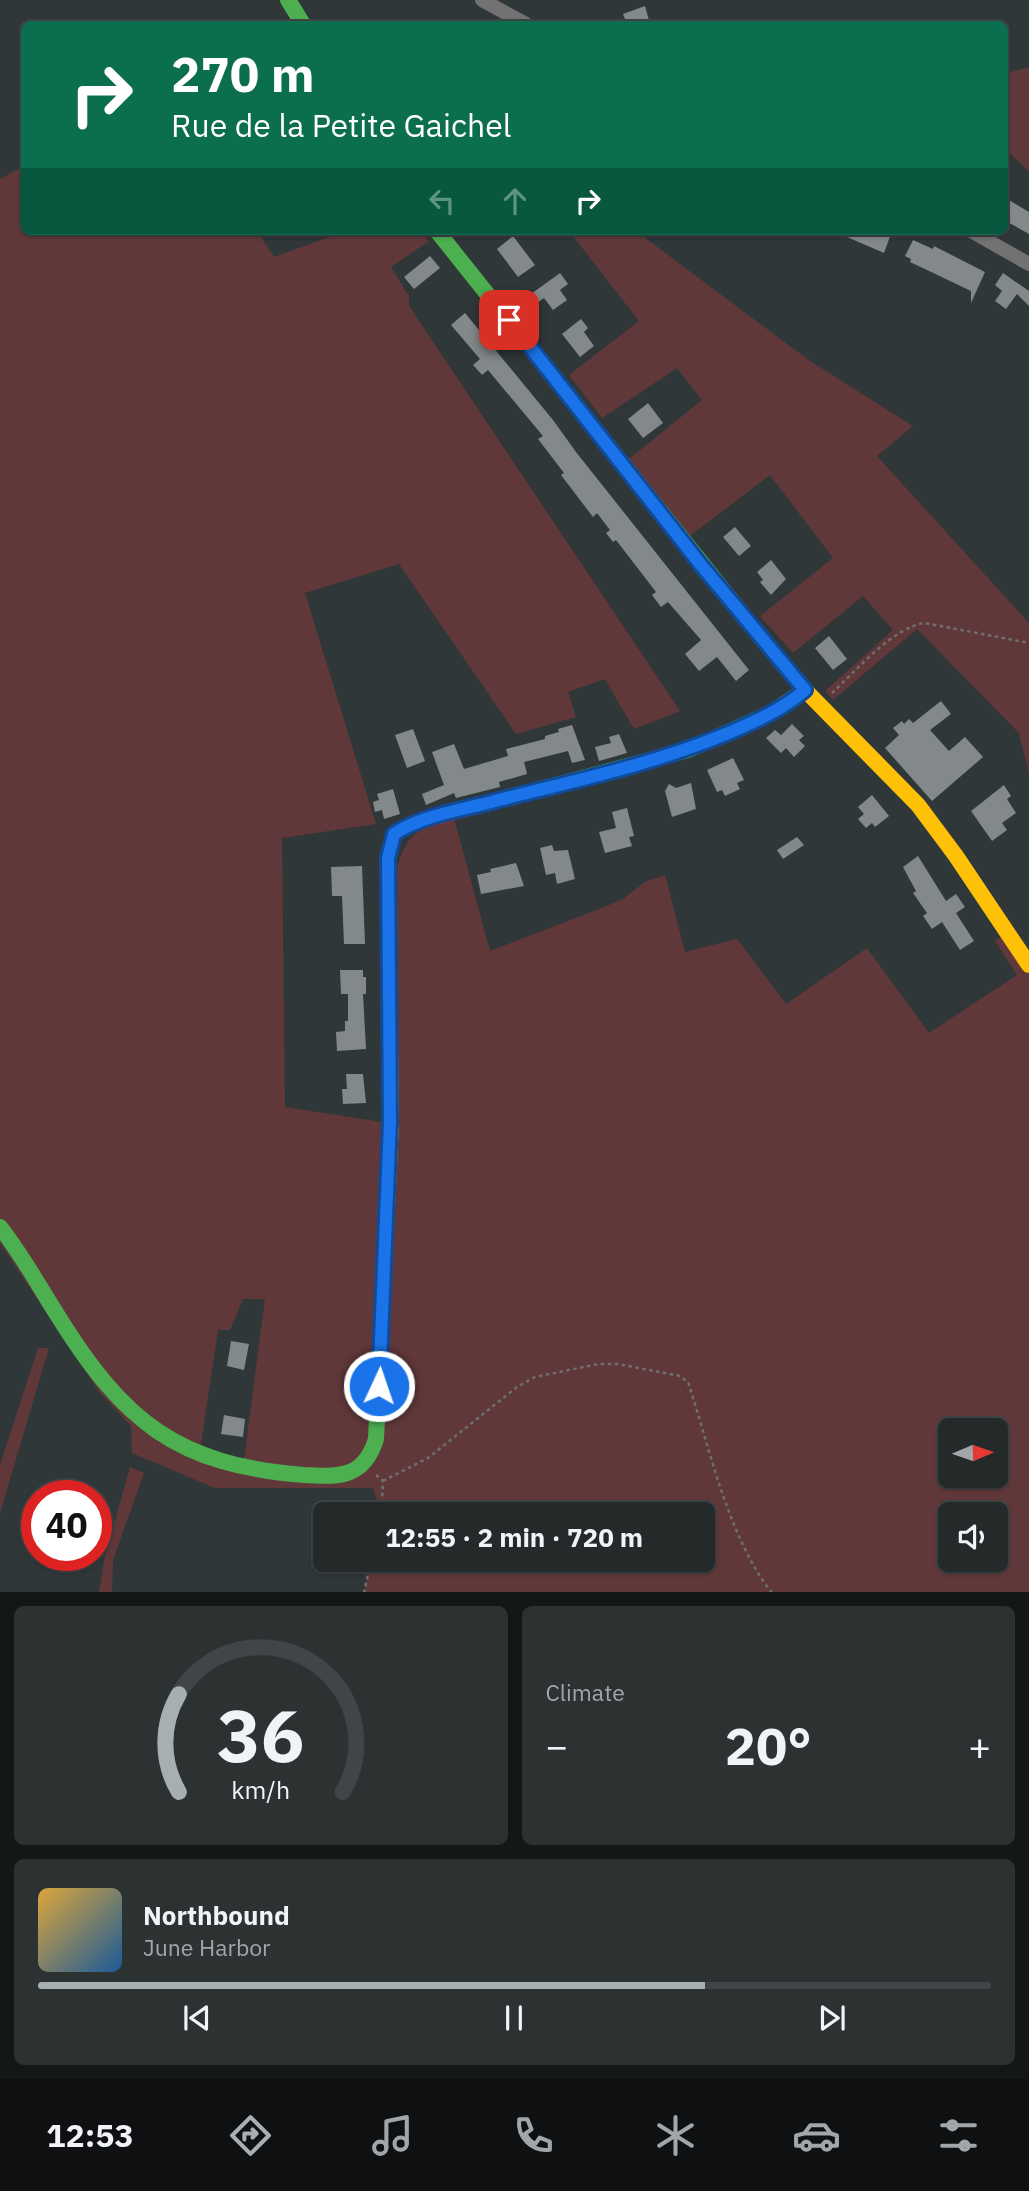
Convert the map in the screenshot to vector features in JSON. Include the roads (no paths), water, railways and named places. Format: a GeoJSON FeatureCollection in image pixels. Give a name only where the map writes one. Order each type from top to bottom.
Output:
{"type":"FeatureCollection","features":[{"type":"Feature","properties":{"kind":"street"},"geometry":{"type":"LineString","coordinates":[[288,0],[301,21]]}},
{"type":"Feature","properties":{"kind":"street"},"geometry":{"type":"LineString","coordinates":[[482,0],[520,21]]}},
{"type":"Feature","properties":{"kind":"street"},"geometry":{"type":"LineString","coordinates":[[440,235],[701,565],[805,690],[918,804],[1029,965]]}},
{"type":"Feature","properties":{"kind":"street"},"geometry":{"type":"LineString","coordinates":[[978,235],[1029,264]]}},
{"type":"Feature","properties":{"kind":"street"},"geometry":{"type":"LineString","coordinates":[[0,1227],[20,1251],[66,1329],[106,1385],[133,1414],[170,1440],[243,1467],[280,1474],[346,1474],[365,1466],[373,1455],[377,1425],[390,1122],[388,858],[394,834],[414,823],[445,814],[688,750],[771,713],[805,690]]}}]}
